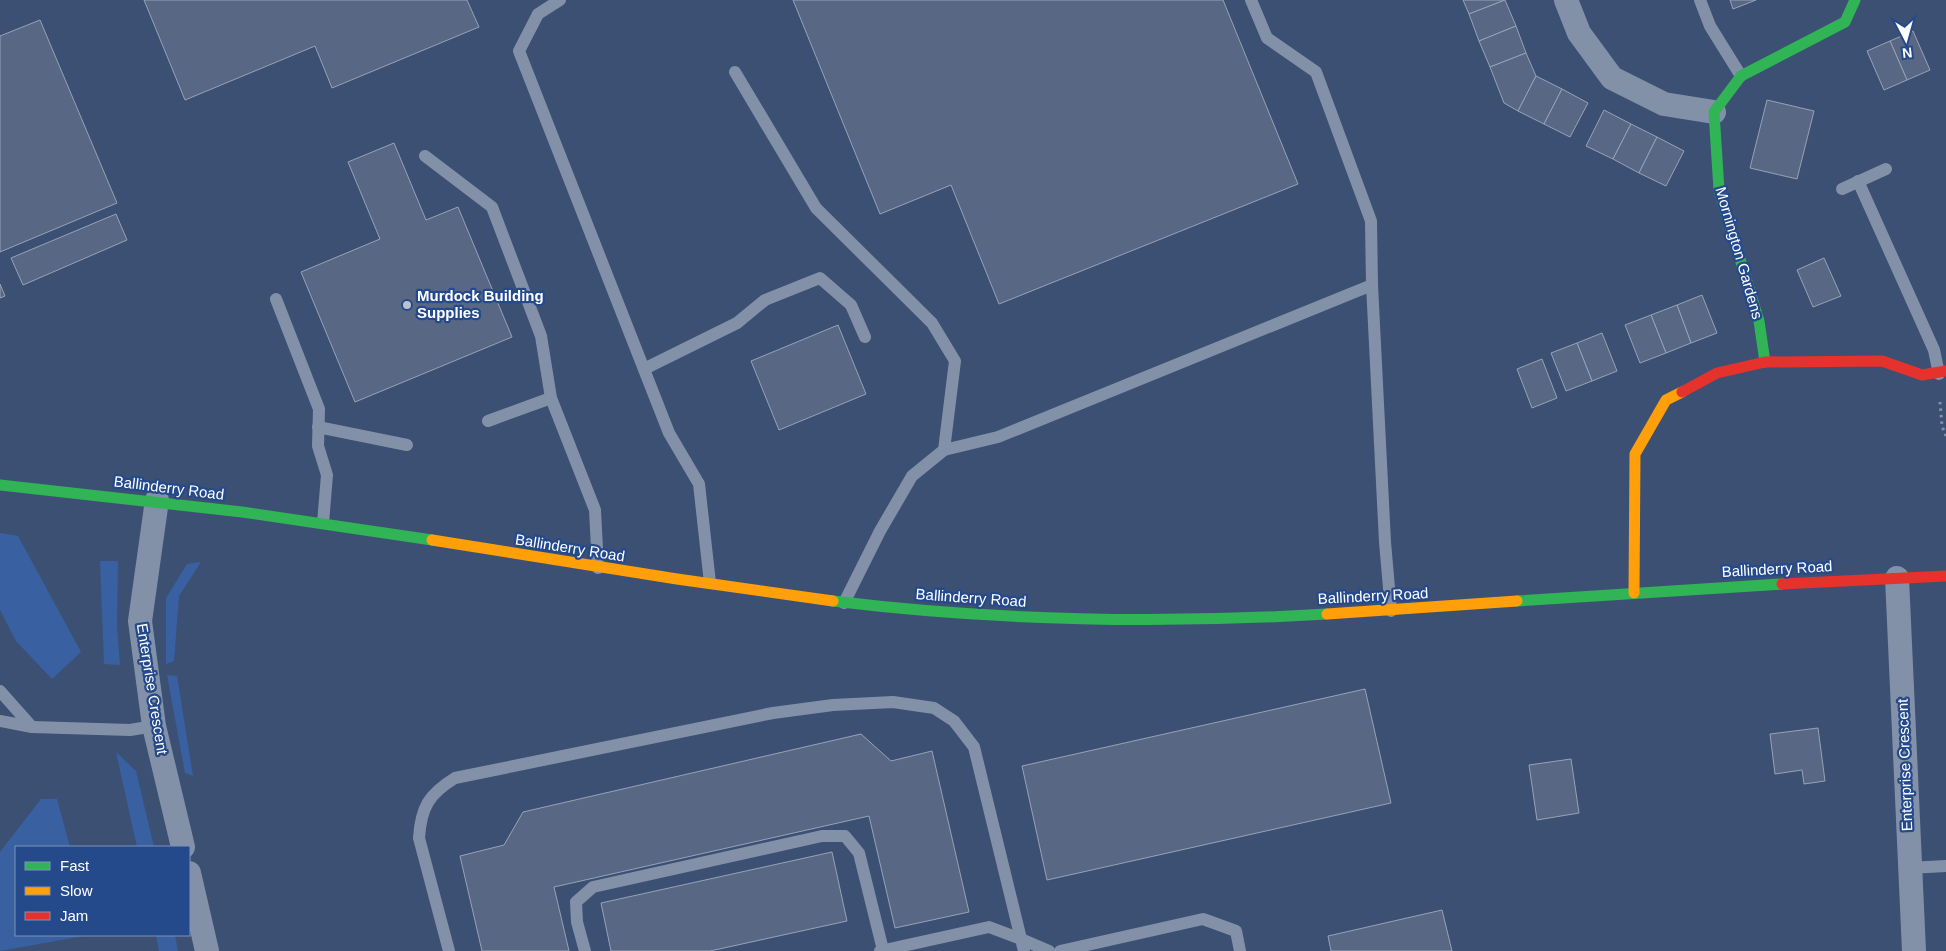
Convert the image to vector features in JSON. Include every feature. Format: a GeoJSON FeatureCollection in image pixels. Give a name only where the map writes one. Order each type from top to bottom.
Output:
{"type":"FeatureCollection","features":[{"type":"Feature","properties":{"kind":"main road"},"geometry":{"type":"LineString","coordinates":[[1714,112],[1741,76],[1845,22],[1855,0]]}},
{"type":"Feature","properties":{"kind":"main road","name":"Mornington Gardens"},"geometry":{"type":"LineString","coordinates":[[1714,112],[1719,190],[1759,321],[1765,362]]}},
{"type":"Feature","properties":{"kind":"main road"},"geometry":{"type":"LineString","coordinates":[[1634,593],[1634,454],[1666,400],[1717,373],[1765,362],[1882,361],[1922,375],[1943,372]]}},
{"type":"Feature","properties":{"kind":"main road","name":"Ballinderry Road"},"geometry":{"type":"LineString","coordinates":[[0,485],[157,500],[323,523],[598,568],[844,603],[1026,618],[1097,621],[1240,618],[1391,611],[1634,593],[1946,576]]}},
{"type":"Feature","properties":{"kind":"street"},"geometry":{"type":"LineString","coordinates":[[1566,0],[1579,33],[1612,78],[1664,104],[1714,112]]}},
{"type":"Feature","properties":{"kind":"street","name":"Enterprise Crescent"},"geometry":{"type":"LineString","coordinates":[[157,500],[140,620],[154,726],[183,846]]}},
{"type":"Feature","properties":{"kind":"street","name":"Enterprise Crescent"},"geometry":{"type":"LineString","coordinates":[[1897,578],[1914,951]]}},
{"type":"Feature","properties":{"kind":"street"},"geometry":{"type":"LineString","coordinates":[[190,877],[207,951]]}},
{"type":"Feature","properties":{"kind":"lane"},"geometry":{"type":"LineString","coordinates":[[560,0],[538,14],[519,52],[669,433],[699,484],[710,583]]}},
{"type":"Feature","properties":{"kind":"lane"},"geometry":{"type":"LineString","coordinates":[[1251,0],[1266,38],[1316,72],[1371,221],[1372,285],[1385,542],[1391,611]]}},
{"type":"Feature","properties":{"kind":"lane"},"geometry":{"type":"LineString","coordinates":[[1700,0],[1710,26],[1741,76]]}},
{"type":"Feature","properties":{"kind":"lane"},"geometry":{"type":"LineString","coordinates":[[736,72],[816,208],[932,323],[955,361],[944,450]]}},
{"type":"Feature","properties":{"kind":"lane"},"geometry":{"type":"LineString","coordinates":[[425,156],[492,207],[541,336],[551,398],[595,510],[598,568]]}},
{"type":"Feature","properties":{"kind":"lane"},"geometry":{"type":"LineString","coordinates":[[1842,189],[1886,169]]}},
{"type":"Feature","properties":{"kind":"lane"},"geometry":{"type":"LineString","coordinates":[[1858,181],[1943,372]]}},
{"type":"Feature","properties":{"kind":"lane"},"geometry":{"type":"LineString","coordinates":[[644,369],[738,323],[765,300],[820,278],[851,305],[865,337]]}},
{"type":"Feature","properties":{"kind":"lane"},"geometry":{"type":"LineString","coordinates":[[844,603],[880,531],[912,476],[944,450],[998,437],[1372,285]]}},
{"type":"Feature","properties":{"kind":"lane"},"geometry":{"type":"LineString","coordinates":[[276,299],[319,408],[318,446],[327,475],[323,523]]}},
{"type":"Feature","properties":{"kind":"lane"},"geometry":{"type":"LineString","coordinates":[[488,421],[551,398]]}},
{"type":"Feature","properties":{"kind":"lane"},"geometry":{"type":"LineString","coordinates":[[318,427],[407,445]]}},
{"type":"Feature","properties":{"kind":"lane"},"geometry":{"type":"LineString","coordinates":[[0,691],[32,726]]}},
{"type":"Feature","properties":{"kind":"lane"},"geometry":{"type":"LineString","coordinates":[[450,951],[419,838],[420,823],[426,806],[436,790],[455,778],[773,713],[833,705],[893,702],[934,708],[954,721],[974,747],[1023,945]]}},
{"type":"Feature","properties":{"kind":"lane"},"geometry":{"type":"LineString","coordinates":[[0,721],[32,726],[130,730],[154,726]]}},
{"type":"Feature","properties":{"kind":"lane"},"geometry":{"type":"LineString","coordinates":[[585,951],[577,922],[576,902],[593,887],[822,836],[845,836],[859,852],[881,951],[989,927],[1023,945],[1049,951]]}},
{"type":"Feature","properties":{"kind":"lane"},"geometry":{"type":"LineString","coordinates":[[1909,868],[1946,866]]}},
{"type":"Feature","properties":{"kind":"lane"},"geometry":{"type":"LineString","coordinates":[[1060,951],[1203,919],[1236,931],[1240,951]]}},
{"type":"Feature","properties":{"kind":"path"},"geometry":{"type":"LineString","coordinates":[[1943,372],[1942,426],[1946,436]]}},
{"type":"Feature","properties":{"kind":"shaded area"},"geometry":{"type":"Polygon","coordinates":[[[0,533],[18,536],[81,652],[52,679],[16,641],[0,610],[0,533]]]}},
{"type":"Feature","properties":{"kind":"shaded area"},"geometry":{"type":"Polygon","coordinates":[[[100,561],[118,561],[117,626],[120,665],[104,664],[100,561]]]}},
{"type":"Feature","properties":{"kind":"shaded area"},"geometry":{"type":"Polygon","coordinates":[[[201,562],[179,596],[174,661],[166,664],[166,598],[187,564],[201,562]]]}},
{"type":"Feature","properties":{"kind":"shaded area"},"geometry":{"type":"Polygon","coordinates":[[[167,675],[177,676],[193,776],[185,773],[167,675]]]}},
{"type":"Feature","properties":{"kind":"shaded area"},"geometry":{"type":"Polygon","coordinates":[[[116,752],[136,771],[154,846],[137,846],[116,752]]]}},
{"type":"Feature","properties":{"kind":"shaded area"},"geometry":{"type":"Polygon","coordinates":[[[41,799],[57,799],[70,846],[15,846],[15,936],[83,936],[0,951],[0,852],[41,799]]]}},
{"type":"Feature","properties":{"kind":"shaded area"},"geometry":{"type":"Polygon","coordinates":[[[156,936],[175,936],[178,951],[159,951],[156,936]]]}},
{"type":"Feature","properties":{"kind":"building"},"geometry":{"type":"Polygon","coordinates":[[[144,0],[467,0],[479,27],[332,88],[315,46],[185,100],[144,0]]]}},
{"type":"Feature","properties":{"kind":"building"},"geometry":{"type":"Polygon","coordinates":[[[793,0],[1223,0],[1298,184],[999,304],[951,185],[880,214],[793,0]]]}},
{"type":"Feature","properties":{"kind":"building"},"geometry":{"type":"Polygon","coordinates":[[[1463,0],[1505,0],[1469,14],[1463,0]]]}},
{"type":"Feature","properties":{"kind":"building"},"geometry":{"type":"Polygon","coordinates":[[[1505,0],[1516,26],[1479,41],[1469,14],[1505,0]]]}},
{"type":"Feature","properties":{"kind":"building"},"geometry":{"type":"Polygon","coordinates":[[[1730,0],[1756,0],[1733,9],[1730,0]]]}},
{"type":"Feature","properties":{"kind":"building"},"geometry":{"type":"Polygon","coordinates":[[[40,20],[117,203],[0,252],[0,36],[40,20]]]}},
{"type":"Feature","properties":{"kind":"building"},"geometry":{"type":"Polygon","coordinates":[[[1516,26],[1526,53],[1490,67],[1479,41],[1516,26]]]}},
{"type":"Feature","properties":{"kind":"building"},"geometry":{"type":"Polygon","coordinates":[[[1913,31],[1930,70],[1907,80],[1890,41],[1913,31]]]}},
{"type":"Feature","properties":{"kind":"building"},"geometry":{"type":"Polygon","coordinates":[[[1890,41],[1907,80],[1884,90],[1867,51],[1890,41]]]}},
{"type":"Feature","properties":{"kind":"building"},"geometry":{"type":"Polygon","coordinates":[[[1526,53],[1536,76],[1518,111],[1504,103],[1490,67],[1526,53]]]}},
{"type":"Feature","properties":{"kind":"building"},"geometry":{"type":"Polygon","coordinates":[[[1536,76],[1562,89],[1544,124],[1518,111],[1536,76]]]}},
{"type":"Feature","properties":{"kind":"building"},"geometry":{"type":"Polygon","coordinates":[[[1562,89],[1588,103],[1570,137],[1544,124],[1562,89]]]}},
{"type":"Feature","properties":{"kind":"building"},"geometry":{"type":"Polygon","coordinates":[[[1767,100],[1814,111],[1797,179],[1750,168],[1767,100]]]}},
{"type":"Feature","properties":{"kind":"building"},"geometry":{"type":"Polygon","coordinates":[[[1604,110],[1631,124],[1613,159],[1586,146],[1604,110]]]}},
{"type":"Feature","properties":{"kind":"building"},"geometry":{"type":"Polygon","coordinates":[[[1631,124],[1657,137],[1639,173],[1613,159],[1631,124]]]}},
{"type":"Feature","properties":{"kind":"building"},"geometry":{"type":"Polygon","coordinates":[[[1657,137],[1684,151],[1666,186],[1639,173],[1657,137]]]}},
{"type":"Feature","properties":{"kind":"building","name":"Murdock Building Supplies"},"geometry":{"type":"Polygon","coordinates":[[[394,143],[426,220],[458,207],[512,337],[355,402],[301,272],[380,239],[348,162],[394,143]]]}},
{"type":"Feature","properties":{"kind":"building"},"geometry":{"type":"Polygon","coordinates":[[[116,214],[127,240],[23,285],[11,258],[116,214]]]}},
{"type":"Feature","properties":{"kind":"building"},"geometry":{"type":"Polygon","coordinates":[[[1824,258],[1841,296],[1813,307],[1797,270],[1824,258]]]}},
{"type":"Feature","properties":{"kind":"building"},"geometry":{"type":"Polygon","coordinates":[[[0,284],[5,296],[0,298],[0,284]]]}},
{"type":"Feature","properties":{"kind":"building"},"geometry":{"type":"Polygon","coordinates":[[[1702,295],[1717,333],[1691,343],[1677,305],[1702,295]]]}},
{"type":"Feature","properties":{"kind":"building"},"geometry":{"type":"Polygon","coordinates":[[[1677,305],[1691,343],[1666,353],[1651,315],[1677,305]]]}},
{"type":"Feature","properties":{"kind":"building"},"geometry":{"type":"Polygon","coordinates":[[[1651,315],[1666,353],[1640,363],[1625,325],[1651,315]]]}},
{"type":"Feature","properties":{"kind":"building"},"geometry":{"type":"Polygon","coordinates":[[[838,325],[866,394],[779,430],[751,361],[838,325]]]}},
{"type":"Feature","properties":{"kind":"building"},"geometry":{"type":"Polygon","coordinates":[[[1602,333],[1617,371],[1592,381],[1577,343],[1602,333]]]}},
{"type":"Feature","properties":{"kind":"building"},"geometry":{"type":"Polygon","coordinates":[[[1577,343],[1592,381],[1566,391],[1551,353],[1577,343]]]}},
{"type":"Feature","properties":{"kind":"building"},"geometry":{"type":"Polygon","coordinates":[[[1542,359],[1557,398],[1532,408],[1517,369],[1542,359]]]}},
{"type":"Feature","properties":{"kind":"building"},"geometry":{"type":"Polygon","coordinates":[[[1365,689],[1391,803],[1047,880],[1022,766],[1365,689]]]}},
{"type":"Feature","properties":{"kind":"building"},"geometry":{"type":"Polygon","coordinates":[[[1818,728],[1825,781],[1804,784],[1802,770],[1775,774],[1770,734],[1818,728]]]}},
{"type":"Feature","properties":{"kind":"building"},"geometry":{"type":"Polygon","coordinates":[[[861,734],[891,761],[932,751],[969,912],[895,928],[869,816],[554,887],[569,951],[482,951],[460,856],[504,845],[523,812],[861,734]]]}},
{"type":"Feature","properties":{"kind":"building"},"geometry":{"type":"Polygon","coordinates":[[[1571,759],[1579,813],[1537,820],[1529,765],[1571,759]]]}},
{"type":"Feature","properties":{"kind":"building"},"geometry":{"type":"Polygon","coordinates":[[[832,852],[847,921],[710,951],[611,951],[601,903],[832,852]]]}},
{"type":"Feature","properties":{"kind":"building"},"geometry":{"type":"Polygon","coordinates":[[[1442,910],[1452,951],[1331,951],[1328,936],[1442,910]]]}},
{"type":"Feature","properties":{"kind":"traffic: fast"},"geometry":{"type":"LineString","coordinates":[[1765,362],[1759,321],[1719,190],[1714,112],[1741,76],[1845,22],[1855,0]]}},
{"type":"Feature","properties":{"kind":"traffic: fast"},"geometry":{"type":"LineString","coordinates":[[0,485],[242,512],[432,540]]}},
{"type":"Feature","properties":{"kind":"traffic: fast"},"geometry":{"type":"LineString","coordinates":[[1517,601],[1782,584]]}},
{"type":"Feature","properties":{"kind":"traffic: fast"},"geometry":{"type":"LineString","coordinates":[[833,601],[956,613],[1080,619],[1203,619],[1327,614]]}},
{"type":"Feature","properties":{"kind":"traffic: slow"},"geometry":{"type":"LineString","coordinates":[[1634,593],[1635,454],[1666,400],[1682,392]]}},
{"type":"Feature","properties":{"kind":"traffic: slow"},"geometry":{"type":"LineString","coordinates":[[432,540],[677,579],[833,601]]}},
{"type":"Feature","properties":{"kind":"traffic: slow"},"geometry":{"type":"LineString","coordinates":[[1327,614],[1517,601]]}},
{"type":"Feature","properties":{"kind":"traffic: jam"},"geometry":{"type":"LineString","coordinates":[[1682,392],[1717,373],[1765,362],[1882,361],[1922,375],[1946,371]]}},
{"type":"Feature","properties":{"kind":"traffic: jam"},"geometry":{"type":"LineString","coordinates":[[1782,584],[1946,576]]}},
{"type":"Feature","properties":{"kind":"place","name":"Murdock Building Supplies"},"geometry":{"type":"Point","coordinates":[407,305]}}]}
